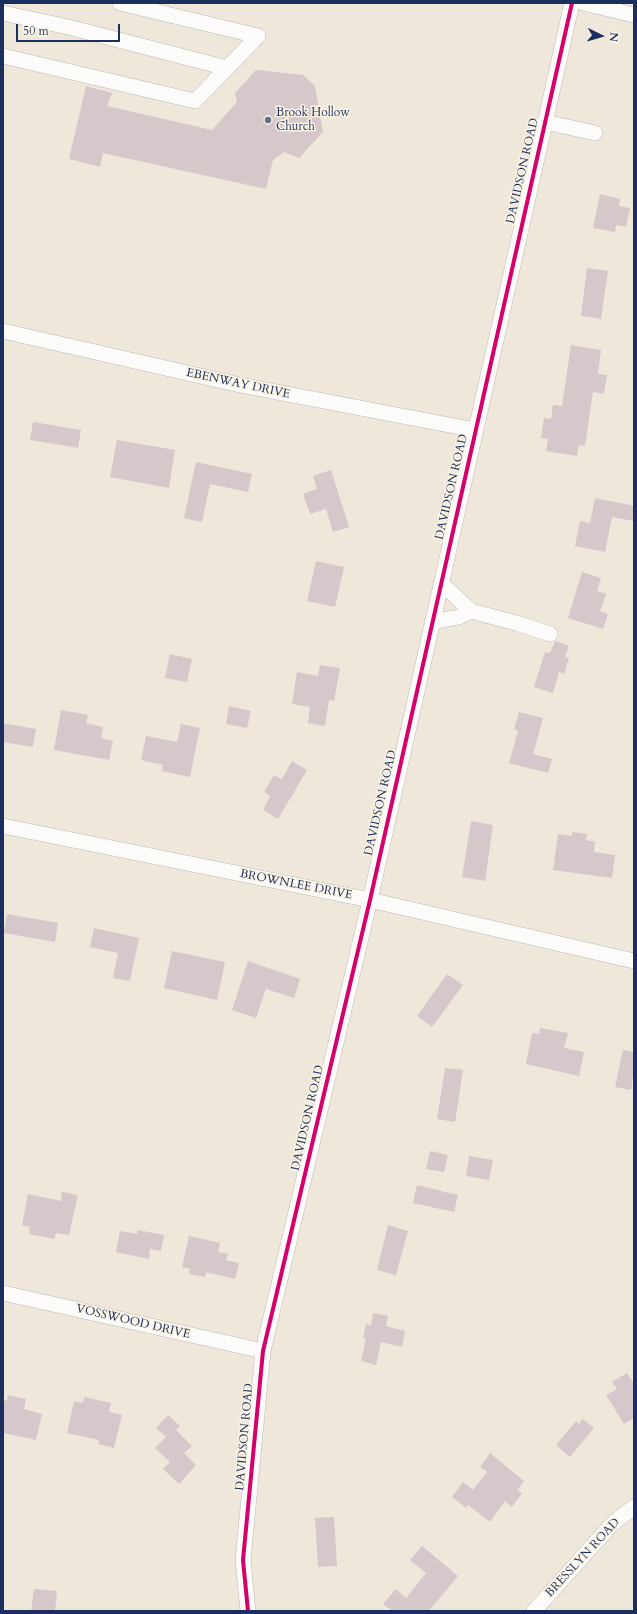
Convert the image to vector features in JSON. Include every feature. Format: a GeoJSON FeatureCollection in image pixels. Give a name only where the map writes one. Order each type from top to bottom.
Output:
{"type":"FeatureCollection","features":[{"type":"Feature","properties":{"kind":"street","name":"DAVIDSON ROAD"},"geometry":{"type":"LineString","coordinates":[[248,1611],[243,1560],[263,1351],[370,900],[572,3]]}},
{"type":"Feature","properties":{"kind":"street"},"geometry":{"type":"LineString","coordinates":[[584,3],[634,15]]}},
{"type":"Feature","properties":{"kind":"street"},"geometry":{"type":"LineString","coordinates":[[3,56],[195,101],[258,36],[125,4]]}},
{"type":"Feature","properties":{"kind":"street"},"geometry":{"type":"LineString","coordinates":[[3,13],[227,68]]}},
{"type":"Feature","properties":{"kind":"street"},"geometry":{"type":"LineString","coordinates":[[545,122],[595,133]]}},
{"type":"Feature","properties":{"kind":"street","name":"EBENWAY DRIVE"},"geometry":{"type":"LineString","coordinates":[[3,331],[240,385],[475,430]]}},
{"type":"Feature","properties":{"kind":"street"},"geometry":{"type":"LineString","coordinates":[[440,584],[471,611],[500,618],[550,634]]}},
{"type":"Feature","properties":{"kind":"street"},"geometry":{"type":"LineString","coordinates":[[432,622],[458,617],[471,611]]}},
{"type":"Feature","properties":{"kind":"street","name":"BROWNLEE DRIVE"},"geometry":{"type":"LineString","coordinates":[[3,826],[370,900],[634,961]]}},
{"type":"Feature","properties":{"kind":"street","name":"VOSSWOOD DRIVE"},"geometry":{"type":"LineString","coordinates":[[3,1292],[263,1351]]}},
{"type":"Feature","properties":{"kind":"street","name":"BRESSLYN ROAD"},"geometry":{"type":"LineString","coordinates":[[534,1611],[613,1523],[634,1508]]}},
{"type":"Feature","properties":{"kind":"building"},"geometry":{"type":"Polygon","coordinates":[[[256,70],[303,75],[315,86],[323,132],[299,158],[284,152],[273,160],[266,189],[103,153],[100,167],[69,159],[86,86],[112,93],[107,106],[212,130],[237,102],[235,93],[256,70]]]}},
{"type":"Feature","properties":{"kind":"building"},"geometry":{"type":"Polygon","coordinates":[[[600,194],[620,199],[619,206],[630,208],[626,227],[616,225],[615,232],[593,228],[600,194]]]}},
{"type":"Feature","properties":{"kind":"building"},"geometry":{"type":"Polygon","coordinates":[[[587,268],[608,271],[601,319],[581,316],[587,268]]]}},
{"type":"Feature","properties":{"kind":"building"},"geometry":{"type":"Polygon","coordinates":[[[571,345],[601,350],[598,374],[607,375],[604,394],[593,392],[585,446],[579,445],[577,456],[546,451],[548,439],[541,438],[544,418],[551,419],[553,405],[562,406],[571,345]]]}},
{"type":"Feature","properties":{"kind":"building"},"geometry":{"type":"Polygon","coordinates":[[[33,422],[81,430],[78,448],[30,440],[33,422]]]}},
{"type":"Feature","properties":{"kind":"building"},"geometry":{"type":"Polygon","coordinates":[[[117,440],[175,450],[169,488],[110,477],[117,440]]]}},
{"type":"Feature","properties":{"kind":"building"},"geometry":{"type":"Polygon","coordinates":[[[196,462],[252,474],[248,492],[210,484],[202,522],[184,518],[196,462]]]}},
{"type":"Feature","properties":{"kind":"building"},"geometry":{"type":"Polygon","coordinates":[[[331,470],[349,527],[333,532],[326,509],[310,514],[303,494],[317,489],[313,476],[331,470]]]}},
{"type":"Feature","properties":{"kind":"building"},"geometry":{"type":"Polygon","coordinates":[[[595,498],[634,506],[634,521],[612,517],[605,552],[575,546],[580,521],[590,523],[595,498]]]}},
{"type":"Feature","properties":{"kind":"building"},"geometry":{"type":"Polygon","coordinates":[[[316,561],[344,567],[335,607],[307,601],[316,561]]]}},
{"type":"Feature","properties":{"kind":"building"},"geometry":{"type":"Polygon","coordinates":[[[582,572],[601,578],[597,591],[606,594],[600,611],[608,614],[603,629],[568,618],[582,572]]]}},
{"type":"Feature","properties":{"kind":"building"},"geometry":{"type":"Polygon","coordinates":[[[555,641],[569,646],[565,657],[569,658],[564,674],[559,672],[553,693],[534,687],[545,652],[550,653],[555,641]]]}},
{"type":"Feature","properties":{"kind":"building"},"geometry":{"type":"Polygon","coordinates":[[[170,654],[192,659],[187,682],[165,678],[170,654]]]}},
{"type":"Feature","properties":{"kind":"building"},"geometry":{"type":"Polygon","coordinates":[[[320,665],[340,668],[334,701],[329,700],[325,726],[308,723],[310,707],[292,704],[297,672],[318,676],[320,665]]]}},
{"type":"Feature","properties":{"kind":"building"},"geometry":{"type":"Polygon","coordinates":[[[229,706],[251,711],[247,728],[226,724],[229,706]]]}},
{"type":"Feature","properties":{"kind":"building"},"geometry":{"type":"Polygon","coordinates":[[[61,710],[88,715],[86,723],[103,727],[101,738],[113,741],[109,760],[54,750],[61,710]]]}},
{"type":"Feature","properties":{"kind":"building"},"geometry":{"type":"Polygon","coordinates":[[[519,712],[543,718],[533,754],[552,759],[548,773],[509,763],[518,731],[514,729],[519,712]]]}},
{"type":"Feature","properties":{"kind":"building"},"geometry":{"type":"Polygon","coordinates":[[[3,723],[36,729],[33,747],[3,742],[3,723]]]}},
{"type":"Feature","properties":{"kind":"building"},"geometry":{"type":"Polygon","coordinates":[[[181,724],[200,728],[190,777],[162,771],[163,765],[141,760],[146,736],[177,742],[181,724]]]}},
{"type":"Feature","properties":{"kind":"building"},"geometry":{"type":"Polygon","coordinates":[[[292,761],[307,770],[278,819],[263,810],[270,796],[264,792],[274,775],[282,779],[292,761]]]}},
{"type":"Feature","properties":{"kind":"building"},"geometry":{"type":"Polygon","coordinates":[[[471,821],[493,825],[485,881],[462,877],[471,821]]]}},
{"type":"Feature","properties":{"kind":"building"},"geometry":{"type":"Polygon","coordinates":[[[572,832],[587,834],[586,840],[595,842],[594,852],[615,855],[612,878],[553,870],[558,834],[572,836],[572,832]]]}},
{"type":"Feature","properties":{"kind":"building"},"geometry":{"type":"Polygon","coordinates":[[[7,914],[58,923],[55,942],[4,933],[7,914]]]}},
{"type":"Feature","properties":{"kind":"building"},"geometry":{"type":"Polygon","coordinates":[[[94,928],[139,938],[130,981],[113,978],[118,953],[90,947],[94,928]]]}},
{"type":"Feature","properties":{"kind":"building"},"geometry":{"type":"Polygon","coordinates":[[[172,951],[225,962],[217,1000],[164,988],[172,951]]]}},
{"type":"Feature","properties":{"kind":"building"},"geometry":{"type":"Polygon","coordinates":[[[248,961],[300,979],[294,998],[266,989],[256,1018],[232,1010],[248,961]]]}},
{"type":"Feature","properties":{"kind":"building"},"geometry":{"type":"Polygon","coordinates":[[[447,974],[463,985],[432,1027],[417,1016],[447,974]]]}},
{"type":"Feature","properties":{"kind":"building"},"geometry":{"type":"Polygon","coordinates":[[[540,1028],[568,1033],[564,1048],[584,1052],[579,1076],[526,1064],[532,1033],[539,1034],[540,1028]]]}},
{"type":"Feature","properties":{"kind":"building"},"geometry":{"type":"Polygon","coordinates":[[[623,1050],[634,1052],[634,1078],[633,1077],[631,1090],[615,1087],[623,1050]]]}},
{"type":"Feature","properties":{"kind":"building"},"geometry":{"type":"Polygon","coordinates":[[[445,1068],[463,1070],[455,1122],[437,1119],[445,1068]]]}},
{"type":"Feature","properties":{"kind":"building"},"geometry":{"type":"Polygon","coordinates":[[[430,1151],[448,1155],[444,1172],[426,1169],[430,1151]]]}},
{"type":"Feature","properties":{"kind":"building"},"geometry":{"type":"Polygon","coordinates":[[[469,1156],[493,1160],[489,1180],[466,1176],[469,1156]]]}},
{"type":"Feature","properties":{"kind":"building"},"geometry":{"type":"Polygon","coordinates":[[[417,1185],[458,1195],[454,1212],[413,1203],[417,1185]]]}},
{"type":"Feature","properties":{"kind":"building"},"geometry":{"type":"Polygon","coordinates":[[[62,1192],[78,1195],[69,1235],[56,1233],[54,1239],[29,1234],[30,1227],[22,1225],[28,1194],[61,1201],[62,1192]]]}},
{"type":"Feature","properties":{"kind":"building"},"geometry":{"type":"Polygon","coordinates":[[[388,1225],[408,1231],[396,1275],[377,1270],[388,1225]]]}},
{"type":"Feature","properties":{"kind":"building"},"geometry":{"type":"Polygon","coordinates":[[[138,1230],[164,1235],[161,1251],[150,1249],[149,1259],[116,1252],[120,1231],[137,1234],[138,1230]]]}},
{"type":"Feature","properties":{"kind":"building"},"geometry":{"type":"Polygon","coordinates":[[[189,1236],[220,1243],[218,1252],[228,1254],[226,1260],[239,1263],[235,1279],[206,1272],[205,1277],[189,1274],[190,1269],[182,1267],[189,1236]]]}},
{"type":"Feature","properties":{"kind":"building"},"geometry":{"type":"Polygon","coordinates":[[[373,1313],[388,1316],[386,1326],[405,1331],[402,1347],[381,1342],[376,1365],[361,1361],[366,1339],[363,1338],[366,1324],[371,1326],[373,1313]]]}},
{"type":"Feature","properties":{"kind":"building"},"geometry":{"type":"Polygon","coordinates":[[[627,1373],[634,1384],[634,1418],[624,1424],[606,1395],[617,1389],[612,1382],[627,1373]]]}},
{"type":"Feature","properties":{"kind":"building"},"geometry":{"type":"Polygon","coordinates":[[[8,1395],[26,1399],[24,1409],[42,1414],[36,1440],[3,1433],[3,1400],[7,1401],[8,1395]]]}},
{"type":"Feature","properties":{"kind":"building"},"geometry":{"type":"Polygon","coordinates":[[[84,1397],[111,1403],[109,1412],[122,1415],[114,1448],[98,1444],[99,1440],[67,1433],[74,1401],[83,1403],[84,1397]]]}},
{"type":"Feature","properties":{"kind":"building"},"geometry":{"type":"Polygon","coordinates":[[[168,1415],[180,1426],[176,1430],[192,1446],[184,1453],[196,1465],[179,1484],[163,1469],[170,1462],[155,1448],[166,1437],[156,1428],[168,1415]]]}},
{"type":"Feature","properties":{"kind":"building"},"geometry":{"type":"Polygon","coordinates":[[[583,1419],[594,1428],[570,1457],[556,1445],[576,1421],[579,1424],[583,1419]]]}},
{"type":"Feature","properties":{"kind":"building"},"geometry":{"type":"Polygon","coordinates":[[[490,1453],[524,1481],[517,1490],[522,1493],[512,1507],[505,1501],[490,1522],[468,1505],[466,1508],[452,1497],[463,1482],[473,1490],[487,1472],[480,1467],[490,1453]]]}},
{"type":"Feature","properties":{"kind":"building"},"geometry":{"type":"Polygon","coordinates":[[[334,1517],[337,1566],[318,1567],[315,1518],[334,1517]]]}},
{"type":"Feature","properties":{"kind":"building"},"geometry":{"type":"Polygon","coordinates":[[[422,1546],[458,1576],[429,1611],[392,1611],[383,1604],[396,1589],[406,1598],[426,1573],[410,1560],[422,1546]]]}},
{"type":"Feature","properties":{"kind":"building"},"geometry":{"type":"Polygon","coordinates":[[[34,1589],[57,1591],[55,1611],[31,1611],[34,1589]]]}},
{"type":"Feature","properties":{"kind":"cycle path"},"geometry":{"type":"LineString","coordinates":[[248,1611],[243,1560],[263,1351],[370,900],[572,3]]}},
{"type":"Feature","properties":{"kind":"place","name":"Brook Hollow Church"},"geometry":{"type":"Point","coordinates":[268,120]}}]}
